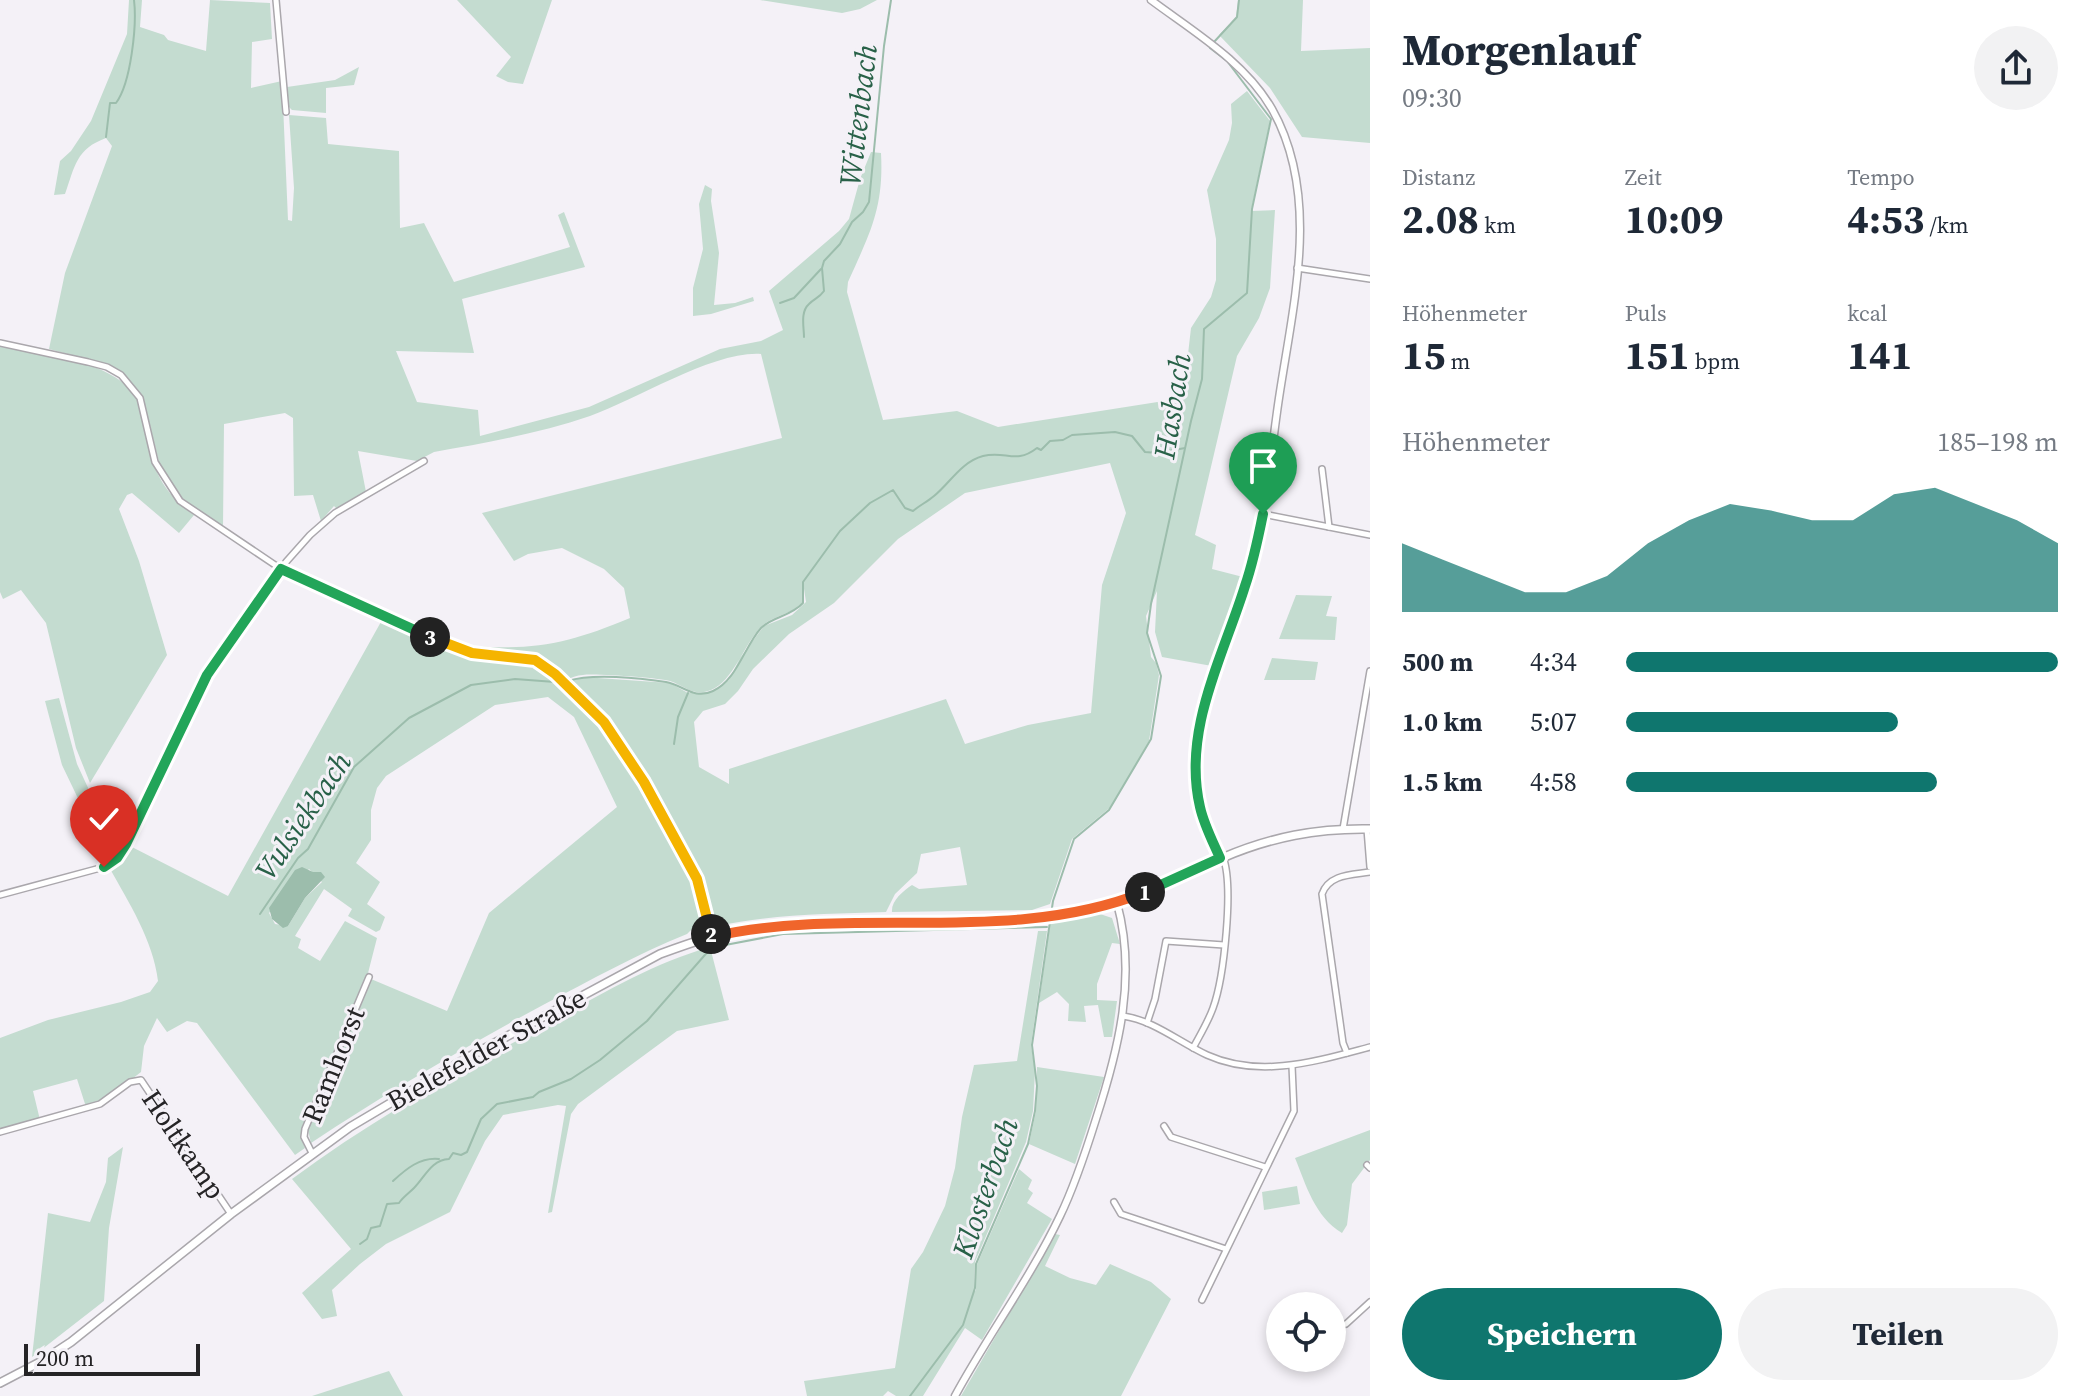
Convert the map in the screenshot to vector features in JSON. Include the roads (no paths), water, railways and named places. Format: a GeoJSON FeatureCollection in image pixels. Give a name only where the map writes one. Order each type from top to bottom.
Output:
{"type":"FeatureCollection","features":[{"type":"Feature","properties":{"kind":"main road","name":"Bielefelder Straße"},"geometry":{"type":"LineString","coordinates":[[0,1383],[71,1342],[312,1153],[402,1095],[660,954],[750,928],[798,923],[1050,917],[1117,903],[1222,858],[1281,837],[1369,829]]}},
{"type":"Feature","properties":{"kind":"street"},"geometry":{"type":"LineString","coordinates":[[276,0],[286,112]]}},
{"type":"Feature","properties":{"kind":"street"},"geometry":{"type":"LineString","coordinates":[[1151,0],[1217,48],[1261,93],[1286,141],[1295,169],[1298,196],[1297,268],[1263,514],[1246,585],[1207,694],[1198,738],[1196,773],[1199,805],[1227,871],[1222,977],[1213,1009],[1193,1048]]}},
{"type":"Feature","properties":{"kind":"street"},"geometry":{"type":"LineString","coordinates":[[1297,268],[1370,279]]}},
{"type":"Feature","properties":{"kind":"street"},"geometry":{"type":"LineString","coordinates":[[0,343],[107,367],[121,375],[140,398],[155,462],[170,490],[180,501],[280,570],[463,650],[535,660],[567,685],[604,722],[644,782],[697,879],[711,937]]}},
{"type":"Feature","properties":{"kind":"street"},"geometry":{"type":"LineString","coordinates":[[0,895],[104,867],[117,858],[207,675],[280,570],[323,522],[424,461]]}},
{"type":"Feature","properties":{"kind":"street"},"geometry":{"type":"LineString","coordinates":[[1322,469],[1329,527]]}},
{"type":"Feature","properties":{"kind":"street"},"geometry":{"type":"LineString","coordinates":[[1263,514],[1370,535]]}},
{"type":"Feature","properties":{"kind":"street"},"geometry":{"type":"LineString","coordinates":[[1343,829],[1370,671]]}},
{"type":"Feature","properties":{"kind":"street"},"geometry":{"type":"LineString","coordinates":[[1362,716],[1370,718]]}},
{"type":"Feature","properties":{"kind":"street"},"geometry":{"type":"LineString","coordinates":[[1347,1053],[1341,1032],[1322,894],[1325,886],[1334,879],[1370,870],[1369,829]]}},
{"type":"Feature","properties":{"kind":"street"},"geometry":{"type":"LineString","coordinates":[[955,1396],[1060,1215],[1111,1072],[1123,1016],[1127,965],[1124,927],[1117,903]]}},
{"type":"Feature","properties":{"kind":"street"},"geometry":{"type":"LineString","coordinates":[[1147,1023],[1166,941],[1224,945]]}},
{"type":"Feature","properties":{"kind":"street","name":"Ramhorst"},"geometry":{"type":"LineString","coordinates":[[312,1153],[304,1137],[305,1129],[369,977]]}},
{"type":"Feature","properties":{"kind":"street"},"geometry":{"type":"LineString","coordinates":[[1123,1016],[1147,1023],[1209,1056],[1249,1066],[1292,1066],[1370,1047]]}},
{"type":"Feature","properties":{"kind":"street"},"geometry":{"type":"LineString","coordinates":[[1202,1300],[1294,1111],[1292,1066]]}},
{"type":"Feature","properties":{"kind":"street","name":"Holtkamp"},"geometry":{"type":"LineString","coordinates":[[0,1132],[100,1104],[130,1082],[141,1080],[231,1214]]}},
{"type":"Feature","properties":{"kind":"street"},"geometry":{"type":"LineString","coordinates":[[1164,1126],[1171,1137],[1265,1167]]}},
{"type":"Feature","properties":{"kind":"street"},"geometry":{"type":"LineString","coordinates":[[1114,1202],[1121,1214],[1226,1249]]}},
{"type":"Feature","properties":{"kind":"street"},"geometry":{"type":"LineString","coordinates":[[1346,1324],[1370,1302]]}},
{"type":"Feature","properties":{"kind":"waterway"},"geometry":{"type":"LineString","coordinates":[[106,137],[110,103],[116,103],[121,94],[129,68],[134,38],[134,0]]}},
{"type":"Feature","properties":{"kind":"waterway","name":"Wittenbach"},"geometry":{"type":"LineString","coordinates":[[804,337],[804,311],[824,291],[824,261],[840,244],[852,222],[869,202],[891,0]]}},
{"type":"Feature","properties":{"kind":"waterway","name":"Hasbach"},"geometry":{"type":"LineString","coordinates":[[1214,42],[1237,17],[1239,0]]}},
{"type":"Feature","properties":{"kind":"waterway","name":"Hasbach"},"geometry":{"type":"LineString","coordinates":[[910,1396],[963,1325],[975,1288],[976,1264],[1028,1144],[1037,1086],[1032,1045],[1053,901],[1074,839],[1109,810],[1151,739],[1161,676],[1147,633],[1202,379],[1204,329],[1247,293],[1252,209],[1271,119],[1227,61],[1210,48]]}},
{"type":"Feature","properties":{"kind":"waterway","name":"Wittenbach"},"geometry":{"type":"LineString","coordinates":[[780,303],[794,298],[821,269]]}},
{"type":"Feature","properties":{"kind":"waterway","name":"Vulsiekbach"},"geometry":{"type":"LineString","coordinates":[[568,681],[590,677],[630,678],[666,682],[700,694],[713,691],[728,679],[761,628],[803,603],[803,582],[840,531],[870,503],[893,490],[905,508],[913,511],[975,459],[991,455],[1023,456],[1037,448],[1041,450],[1050,441],[1063,440],[1072,435],[1115,432],[1132,436],[1145,452],[1185,448]]}},
{"type":"Feature","properties":{"kind":"waterway","name":"Vulsiekbach"},"geometry":{"type":"LineString","coordinates":[[260,914],[298,858],[308,849],[354,767],[409,718],[471,685],[515,679],[555,682]]}},
{"type":"Feature","properties":{"kind":"waterway","name":"Vulsiekbach"},"geometry":{"type":"LineString","coordinates":[[674,744],[678,717],[688,693]]}},
{"type":"Feature","properties":{"kind":"waterway"},"geometry":{"type":"LineString","coordinates":[[720,946],[783,934],[1047,927]]}},
{"type":"Feature","properties":{"kind":"waterway"},"geometry":{"type":"LineString","coordinates":[[360,1244],[367,1239],[371,1228],[380,1226],[387,1204],[399,1203],[437,1162],[449,1159],[453,1153],[461,1155],[467,1152],[481,1119],[497,1104],[533,1097],[571,1079],[600,1060],[647,1021],[711,948]]}},
{"type":"Feature","properties":{"kind":"waterway"},"geometry":{"type":"LineString","coordinates":[[393,1181],[420,1162],[439,1159]]}},
{"type":"Feature","properties":{"kind":"water label","name":"Klosterbach"},"geometry":{"type":"Point","coordinates":[985,1188]}}]}
